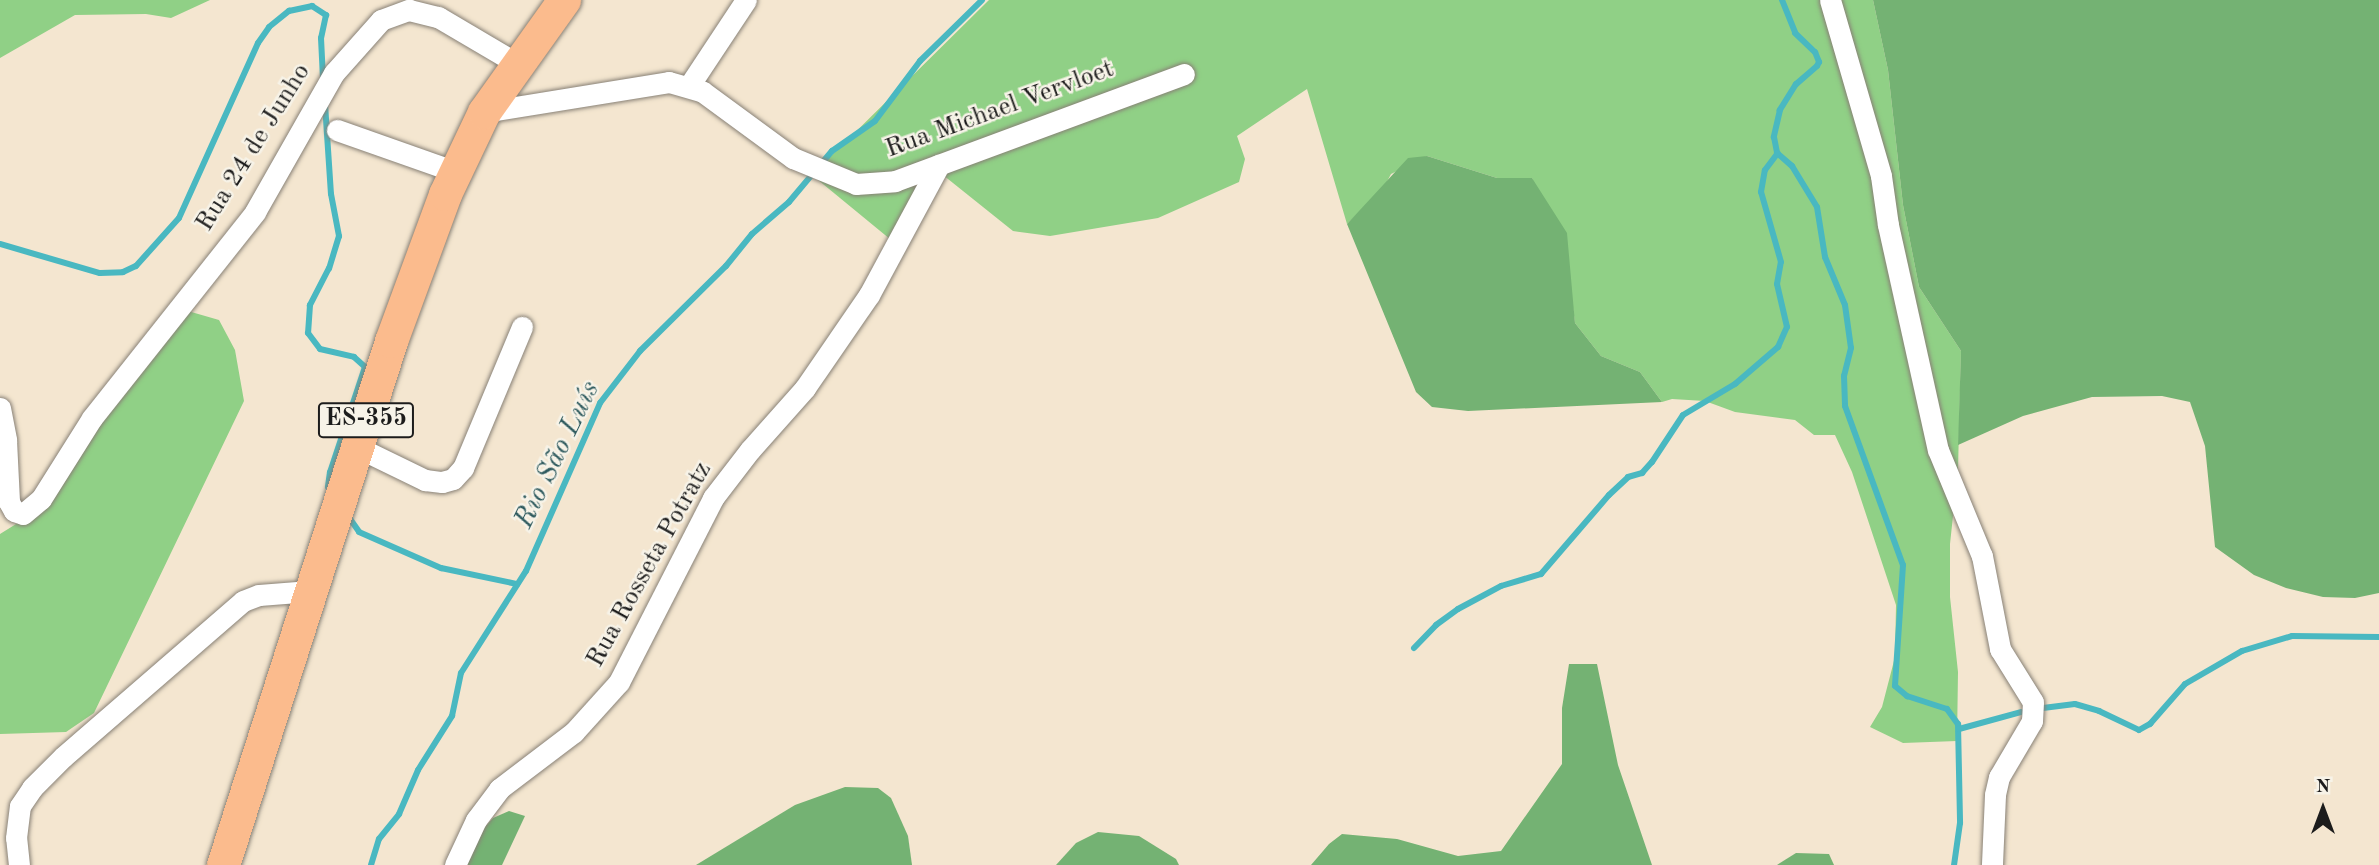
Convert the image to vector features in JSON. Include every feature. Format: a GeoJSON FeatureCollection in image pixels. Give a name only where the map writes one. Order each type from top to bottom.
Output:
{"type":"FeatureCollection","features":[{"type":"Feature","properties":{"kind":"main road","name":"ES-355"},"geometry":{"type":"LineString","coordinates":[[223,865],[391,341],[456,172],[484,112],[516,63],[564,0]]}},
{"type":"Feature","properties":{"kind":"street"},"geometry":{"type":"LineString","coordinates":[[689,86],[746,0]]}},
{"type":"Feature","properties":{"kind":"street"},"geometry":{"type":"LineString","coordinates":[[1829,0],[1881,176],[1888,225],[1938,450],[1982,556],[2000,649],[2032,702],[2032,721],[1999,777],[1995,795],[1992,865]]}},
{"type":"Feature","properties":{"kind":"street","name":"Rua 24 de Junho"},"geometry":{"type":"LineString","coordinates":[[0,408],[6,440],[9,502],[14,511],[23,514],[41,499],[92,418],[255,212],[334,73],[381,20],[409,10],[438,17],[516,63]]}},
{"type":"Feature","properties":{"kind":"street","name":"Rua Michael Vervloet"},"geometry":{"type":"LineString","coordinates":[[484,112],[670,82],[704,92],[793,158],[856,184],[895,181],[1184,74]]}},
{"type":"Feature","properties":{"kind":"street"},"geometry":{"type":"LineString","coordinates":[[337,130],[456,172]]}},
{"type":"Feature","properties":{"kind":"street","name":"Rua Rosseta Potratz"},"geometry":{"type":"LineString","coordinates":[[455,865],[476,820],[499,789],[574,732],[619,682],[713,498],[750,450],[805,387],[869,295],[939,165]]}},
{"type":"Feature","properties":{"kind":"street"},"geometry":{"type":"LineString","coordinates":[[357,447],[425,480],[442,482],[453,479],[463,468],[522,327]]}},
{"type":"Feature","properties":{"kind":"street"},"geometry":{"type":"LineString","coordinates":[[19,865],[16,838],[20,806],[32,788],[63,757],[243,601],[258,595],[310,591]]}},
{"type":"Feature","properties":{"kind":"green space"},"geometry":{"type":"Polygon","coordinates":[[[0,0],[210,0],[171,18],[146,14],[75,15],[0,58],[0,0]]]}},
{"type":"Feature","properties":{"kind":"green space"},"geometry":{"type":"Polygon","coordinates":[[[989,0],[1873,0],[1888,70],[1903,205],[1919,287],[1961,351],[1958,469],[1950,544],[1950,597],[1958,672],[1957,741],[1903,743],[1870,727],[1882,707],[1895,657],[1896,605],[1852,472],[1835,435],[1814,435],[1795,420],[1735,412],[1705,401],[1672,399],[1662,402],[1640,372],[1601,356],[1575,323],[1570,285],[1532,178],[1497,178],[1427,156],[1391,174],[1383,189],[1347,224],[1307,89],[1237,136],[1245,159],[1239,182],[1158,218],[1050,236],[1013,231],[943,175],[896,244],[812,175],[989,0]]]}},
{"type":"Feature","properties":{"kind":"green space"},"geometry":{"type":"Polygon","coordinates":[[[1873,0],[2379,0],[2379,593],[2355,598],[2323,597],[2286,588],[2254,575],[2215,547],[2205,446],[2190,402],[2162,396],[2092,397],[2023,416],[1958,445],[1961,351],[1919,287],[1903,205],[1888,70],[1873,0]]]}},
{"type":"Feature","properties":{"kind":"green space"},"geometry":{"type":"Polygon","coordinates":[[[1427,156],[1497,178],[1532,178],[1567,233],[1575,323],[1601,356],[1640,372],[1662,402],[1468,411],[1432,407],[1416,392],[1347,224],[1408,158],[1427,156]]]}},
{"type":"Feature","properties":{"kind":"green space"},"geometry":{"type":"Polygon","coordinates":[[[174,307],[219,320],[235,350],[244,401],[94,713],[66,732],[0,734],[0,534],[37,511],[174,307]]]}},
{"type":"Feature","properties":{"kind":"green space"},"geometry":{"type":"Polygon","coordinates":[[[1569,664],[1597,664],[1618,765],[1652,865],[1311,865],[1329,844],[1342,834],[1397,839],[1458,856],[1501,851],[1562,764],[1562,708],[1569,664]]]}},
{"type":"Feature","properties":{"kind":"green space"},"geometry":{"type":"Polygon","coordinates":[[[845,787],[878,788],[891,798],[908,836],[912,865],[696,865],[795,805],[845,787]]]}},
{"type":"Feature","properties":{"kind":"green space"},"geometry":{"type":"Polygon","coordinates":[[[509,811],[525,816],[502,865],[451,865],[493,818],[509,811]]]}},
{"type":"Feature","properties":{"kind":"green space"},"geometry":{"type":"Polygon","coordinates":[[[1098,832],[1139,836],[1176,859],[1179,865],[1056,865],[1076,843],[1098,832]]]}},
{"type":"Feature","properties":{"kind":"green space"},"geometry":{"type":"Polygon","coordinates":[[[1796,853],[1829,854],[1834,865],[1777,865],[1796,853]]]}},
{"type":"Feature","properties":{"kind":"waterway","name":"Rio São Luís"},"geometry":{"type":"LineString","coordinates":[[821,164],[832,151],[875,121],[920,61],[982,0]]}},
{"type":"Feature","properties":{"kind":"waterway"},"geometry":{"type":"LineString","coordinates":[[1782,0],[1795,33],[1815,52],[1819,62],[1796,84],[1780,110],[1774,137],[1777,153],[1792,166],[1817,207],[1825,257],[1845,305],[1851,348],[1844,376],[1845,406],[1903,565],[1895,686],[1907,696],[1947,709],[1958,724],[1960,823],[1954,865]]}},
{"type":"Feature","properties":{"kind":"waterway"},"geometry":{"type":"LineString","coordinates":[[0,244],[100,273],[123,272],[136,266],[179,218],[258,43],[269,27],[289,11],[312,6],[326,15],[321,38],[323,79]]}},
{"type":"Feature","properties":{"kind":"waterway"},"geometry":{"type":"LineString","coordinates":[[325,104],[331,194],[339,236],[329,268],[310,305],[308,333],[320,349],[354,357],[365,367],[330,472],[328,487]]}},
{"type":"Feature","properties":{"kind":"waterway"},"geometry":{"type":"LineString","coordinates":[[1414,648],[1436,625],[1458,609],[1501,586],[1541,574],[1609,495],[1628,477],[1642,473],[1652,462],[1683,415],[1735,384],[1778,347],[1787,327],[1777,284],[1781,262],[1761,192],[1765,170],[1778,153]]}},
{"type":"Feature","properties":{"kind":"waterway","name":"Rio São Luís"},"geometry":{"type":"LineString","coordinates":[[371,865],[379,839],[399,814],[418,770],[452,716],[461,673],[526,571],[600,403],[640,351],[726,266],[752,234],[789,202],[814,172]]}},
{"type":"Feature","properties":{"kind":"waterway"},"geometry":{"type":"LineString","coordinates":[[348,516],[359,532],[441,568],[517,584]]}},
{"type":"Feature","properties":{"kind":"waterway"},"geometry":{"type":"LineString","coordinates":[[2043,708],[2075,704],[2099,711],[2139,730],[2150,724],[2185,684],[2242,651],[2292,636],[2379,637]]}},
{"type":"Feature","properties":{"kind":"waterway"},"geometry":{"type":"LineString","coordinates":[[1959,729],[2021,712]]}}]}
